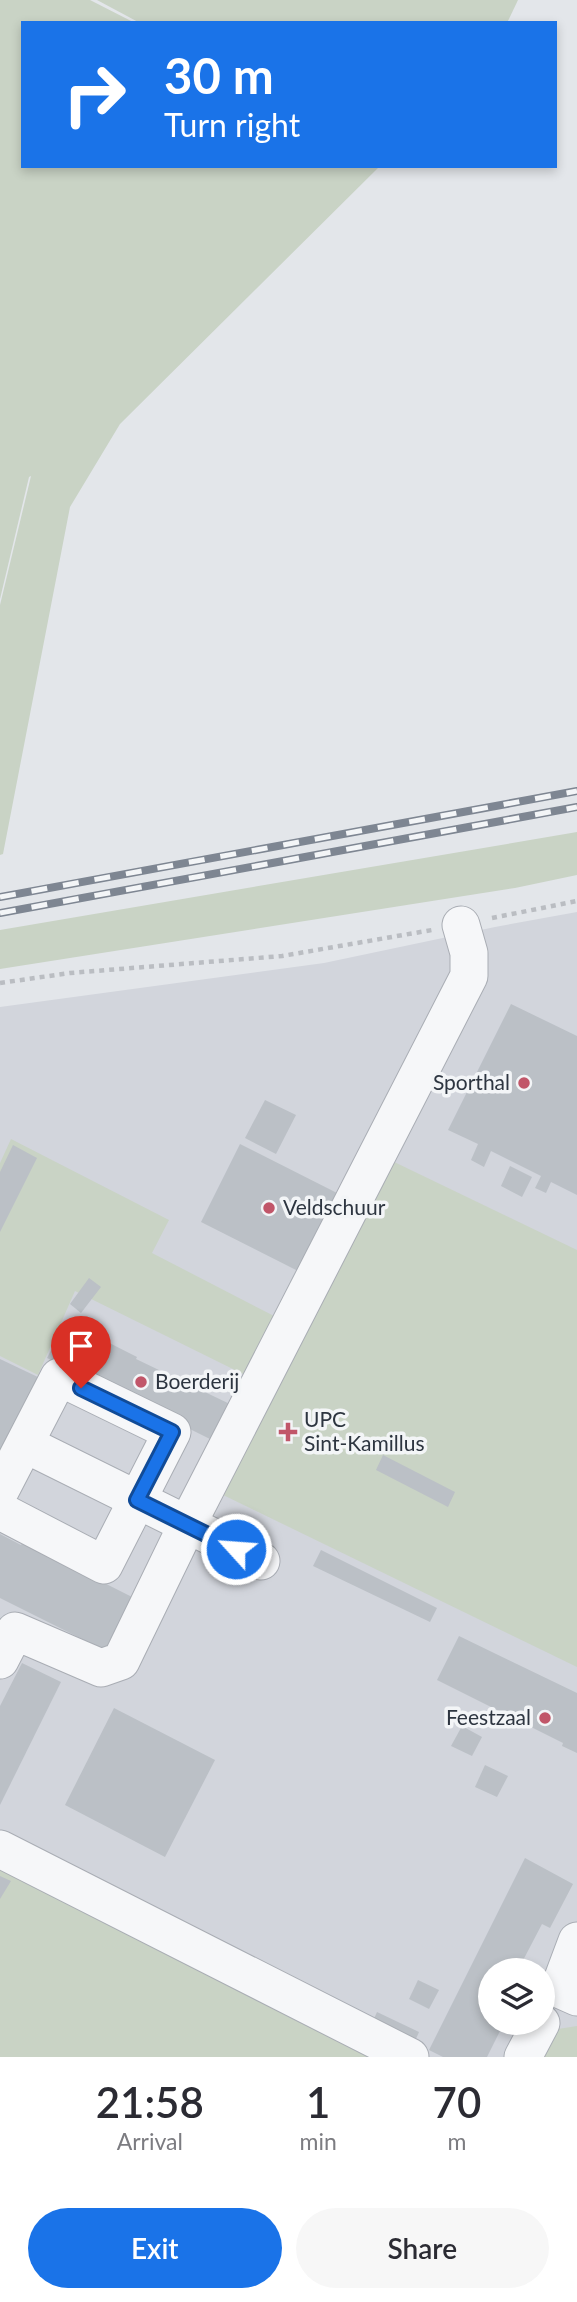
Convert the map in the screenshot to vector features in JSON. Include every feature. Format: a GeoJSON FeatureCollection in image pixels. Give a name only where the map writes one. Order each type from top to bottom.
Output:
{"type":"FeatureCollection","features":[{"type":"Feature","properties":{"kind":"lane"},"geometry":{"type":"LineString","coordinates":[[5,1638],[101,1668],[121,1661],[187,1525],[469,976],[469,953],[461,925]]}},
{"type":"Feature","properties":{"kind":"lane"},"geometry":{"type":"LineString","coordinates":[[0,1491],[59,1377],[172,1432],[104,1565],[0,1511]]}},
{"type":"Feature","properties":{"kind":"lane"},"geometry":{"type":"LineString","coordinates":[[25,1444],[261,1561]]}},
{"type":"Feature","properties":{"kind":"lane"},"geometry":{"type":"LineString","coordinates":[[0,1849],[410,2057]]}},
{"type":"Feature","properties":{"kind":"lane"},"geometry":{"type":"LineString","coordinates":[[555,2007],[577,1941]]}},
{"type":"Feature","properties":{"kind":"lane"},"geometry":{"type":"LineString","coordinates":[[523,2057],[537,2035]]}},
{"type":"Feature","properties":{"kind":"path"},"geometry":{"type":"LineString","coordinates":[[0,983],[70,973],[282,956],[461,925],[577,901]]}},
{"type":"Feature","properties":{"kind":"shaded area","name":"UPC Sint-Kamillus"},"geometry":{"type":"Polygon","coordinates":[[[577,912],[577,2057],[293,2057],[0,1857],[0,1007],[324,963],[577,912]]]}},
{"type":"Feature","properties":{"kind":"green space"},"geometry":{"type":"Polygon","coordinates":[[[0,0],[90,0],[131,21],[21,21],[21,168],[378,168],[120,424],[70,507],[3,854],[0,855],[0,605],[31,476],[0,599],[0,0]]]}},
{"type":"Feature","properties":{"kind":"green space"},"geometry":{"type":"Polygon","coordinates":[[[97,0],[518,0],[508,21],[136,21],[97,0]]]}},
{"type":"Feature","properties":{"kind":"green space"},"geometry":{"type":"Polygon","coordinates":[[[577,832],[577,875],[515,888],[0,969],[0,930],[577,832]]]}},
{"type":"Feature","properties":{"kind":"green space"},"geometry":{"type":"Polygon","coordinates":[[[11,1139],[169,1220],[152,1253],[276,1317],[245,1375],[75,1291],[38,1375],[0,1356],[0,1163],[11,1139]]]}},
{"type":"Feature","properties":{"kind":"green space"},"geometry":{"type":"Polygon","coordinates":[[[388,1159],[577,1250],[577,1667],[217,1492],[388,1159]]]}},
{"type":"Feature","properties":{"kind":"green space"},"geometry":{"type":"Polygon","coordinates":[[[0,1853],[395,2057],[0,2057],[0,1853]]]}},
{"type":"Feature","properties":{"kind":"green space"},"geometry":{"type":"Polygon","coordinates":[[[577,2026],[577,2057],[540,2057],[558,2029],[577,2026]]]}},
{"type":"Feature","properties":{"kind":"building","name":"Sporthal"},"geometry":{"type":"Polygon","coordinates":[[[511,1004],[577,1036],[577,1195],[551,1182],[546,1193],[535,1188],[541,1176],[491,1151],[484,1167],[471,1160],[478,1144],[448,1130],[511,1004]]]}},
{"type":"Feature","properties":{"kind":"building"},"geometry":{"type":"Polygon","coordinates":[[[265,1100],[296,1115],[276,1154],[245,1138],[265,1100]]]}},
{"type":"Feature","properties":{"kind":"building","name":"Veldschuur"},"geometry":{"type":"Polygon","coordinates":[[[240,1144],[337,1193],[298,1271],[201,1222],[240,1144]]]}},
{"type":"Feature","properties":{"kind":"building"},"geometry":{"type":"Polygon","coordinates":[[[13,1145],[37,1158],[0,1232],[0,1172],[13,1145]]]}},
{"type":"Feature","properties":{"kind":"building"},"geometry":{"type":"Polygon","coordinates":[[[510,1166],[532,1177],[522,1197],[501,1186],[510,1166]]]}},
{"type":"Feature","properties":{"kind":"building"},"geometry":{"type":"Polygon","coordinates":[[[89,1278],[101,1287],[81,1313],[70,1304],[89,1278]]]}},
{"type":"Feature","properties":{"kind":"building","name":"Boerderij"},"geometry":{"type":"Polygon","coordinates":[[[66,1321],[137,1357],[136,1359],[234,1406],[216,1442],[47,1358],[66,1321]]]}},
{"type":"Feature","properties":{"kind":"building"},"geometry":{"type":"Polygon","coordinates":[[[0,1359],[42,1379],[0,1461],[0,1359]]]}},
{"type":"Feature","properties":{"kind":"building"},"geometry":{"type":"Polygon","coordinates":[[[383,1455],[455,1492],[448,1507],[376,1470],[383,1455]]]}},
{"type":"Feature","properties":{"kind":"building"},"geometry":{"type":"Polygon","coordinates":[[[0,1534],[21,1545],[23,1542],[136,1599],[110,1653],[0,1598],[0,1534]]]}},
{"type":"Feature","properties":{"kind":"building"},"geometry":{"type":"Polygon","coordinates":[[[321,1550],[437,1608],[430,1622],[313,1566],[321,1550]]]}},
{"type":"Feature","properties":{"kind":"building","name":"Feestzaal"},"geometry":{"type":"Polygon","coordinates":[[[459,1636],[577,1693],[577,1753],[562,1746],[563,1743],[437,1680],[459,1636]]]}},
{"type":"Feature","properties":{"kind":"building"},"geometry":{"type":"Polygon","coordinates":[[[22,1663],[61,1682],[0,1805],[0,1706],[22,1663]]]}},
{"type":"Feature","properties":{"kind":"building"},"geometry":{"type":"Polygon","coordinates":[[[114,1708],[215,1760],[165,1857],[65,1805],[114,1708]]]}},
{"type":"Feature","properties":{"kind":"building"},"geometry":{"type":"Polygon","coordinates":[[[462,1726],[482,1737],[472,1756],[451,1746],[462,1726]]]}},
{"type":"Feature","properties":{"kind":"building"},"geometry":{"type":"Polygon","coordinates":[[[485,1765],[508,1776],[497,1797],[475,1787],[485,1765]]]}},
{"type":"Feature","properties":{"kind":"building"},"geometry":{"type":"Polygon","coordinates":[[[525,1858],[573,1884],[550,1928],[542,1924],[524,1958],[478,1958],[478,2035],[498,2035],[487,2057],[443,2057],[429,2050],[525,1858]]]}},
{"type":"Feature","properties":{"kind":"building"},"geometry":{"type":"Polygon","coordinates":[[[0,1876],[11,1881],[0,1899],[0,1876]]]}},
{"type":"Feature","properties":{"kind":"building"},"geometry":{"type":"Polygon","coordinates":[[[418,1980],[439,1990],[429,2009],[409,1999],[418,1980]]]}},
{"type":"Feature","properties":{"kind":"building"},"geometry":{"type":"Polygon","coordinates":[[[377,2012],[419,2032],[415,2041],[373,2021],[377,2012]]]}},
{"type":"Feature","properties":{"kind":"railway"},"geometry":{"type":"LineString","coordinates":[[0,897],[577,791]]}},
{"type":"Feature","properties":{"kind":"railway"},"geometry":{"type":"LineString","coordinates":[[0,913],[577,807]]}},
{"type":"Feature","properties":{"kind":"place","name":"Sporthal"},"geometry":{"type":"Point","coordinates":[524,1083]}},
{"type":"Feature","properties":{"kind":"place","name":"Veldschuur"},"geometry":{"type":"Point","coordinates":[269,1208]}},
{"type":"Feature","properties":{"kind":"place","name":"Boerderij"},"geometry":{"type":"Point","coordinates":[141,1382]}},
{"type":"Feature","properties":{"kind":"place","name":"UPC Sint-Kamillus"},"geometry":{"type":"Point","coordinates":[288,1432]}},
{"type":"Feature","properties":{"kind":"place","name":"Feestzaal"},"geometry":{"type":"Point","coordinates":[545,1718]}},
{"type":"Feature","properties":{"kind":"route"},"geometry":{"type":"LineString","coordinates":[[81,1388],[172,1432],[137,1500],[236,1549]]}}]}
